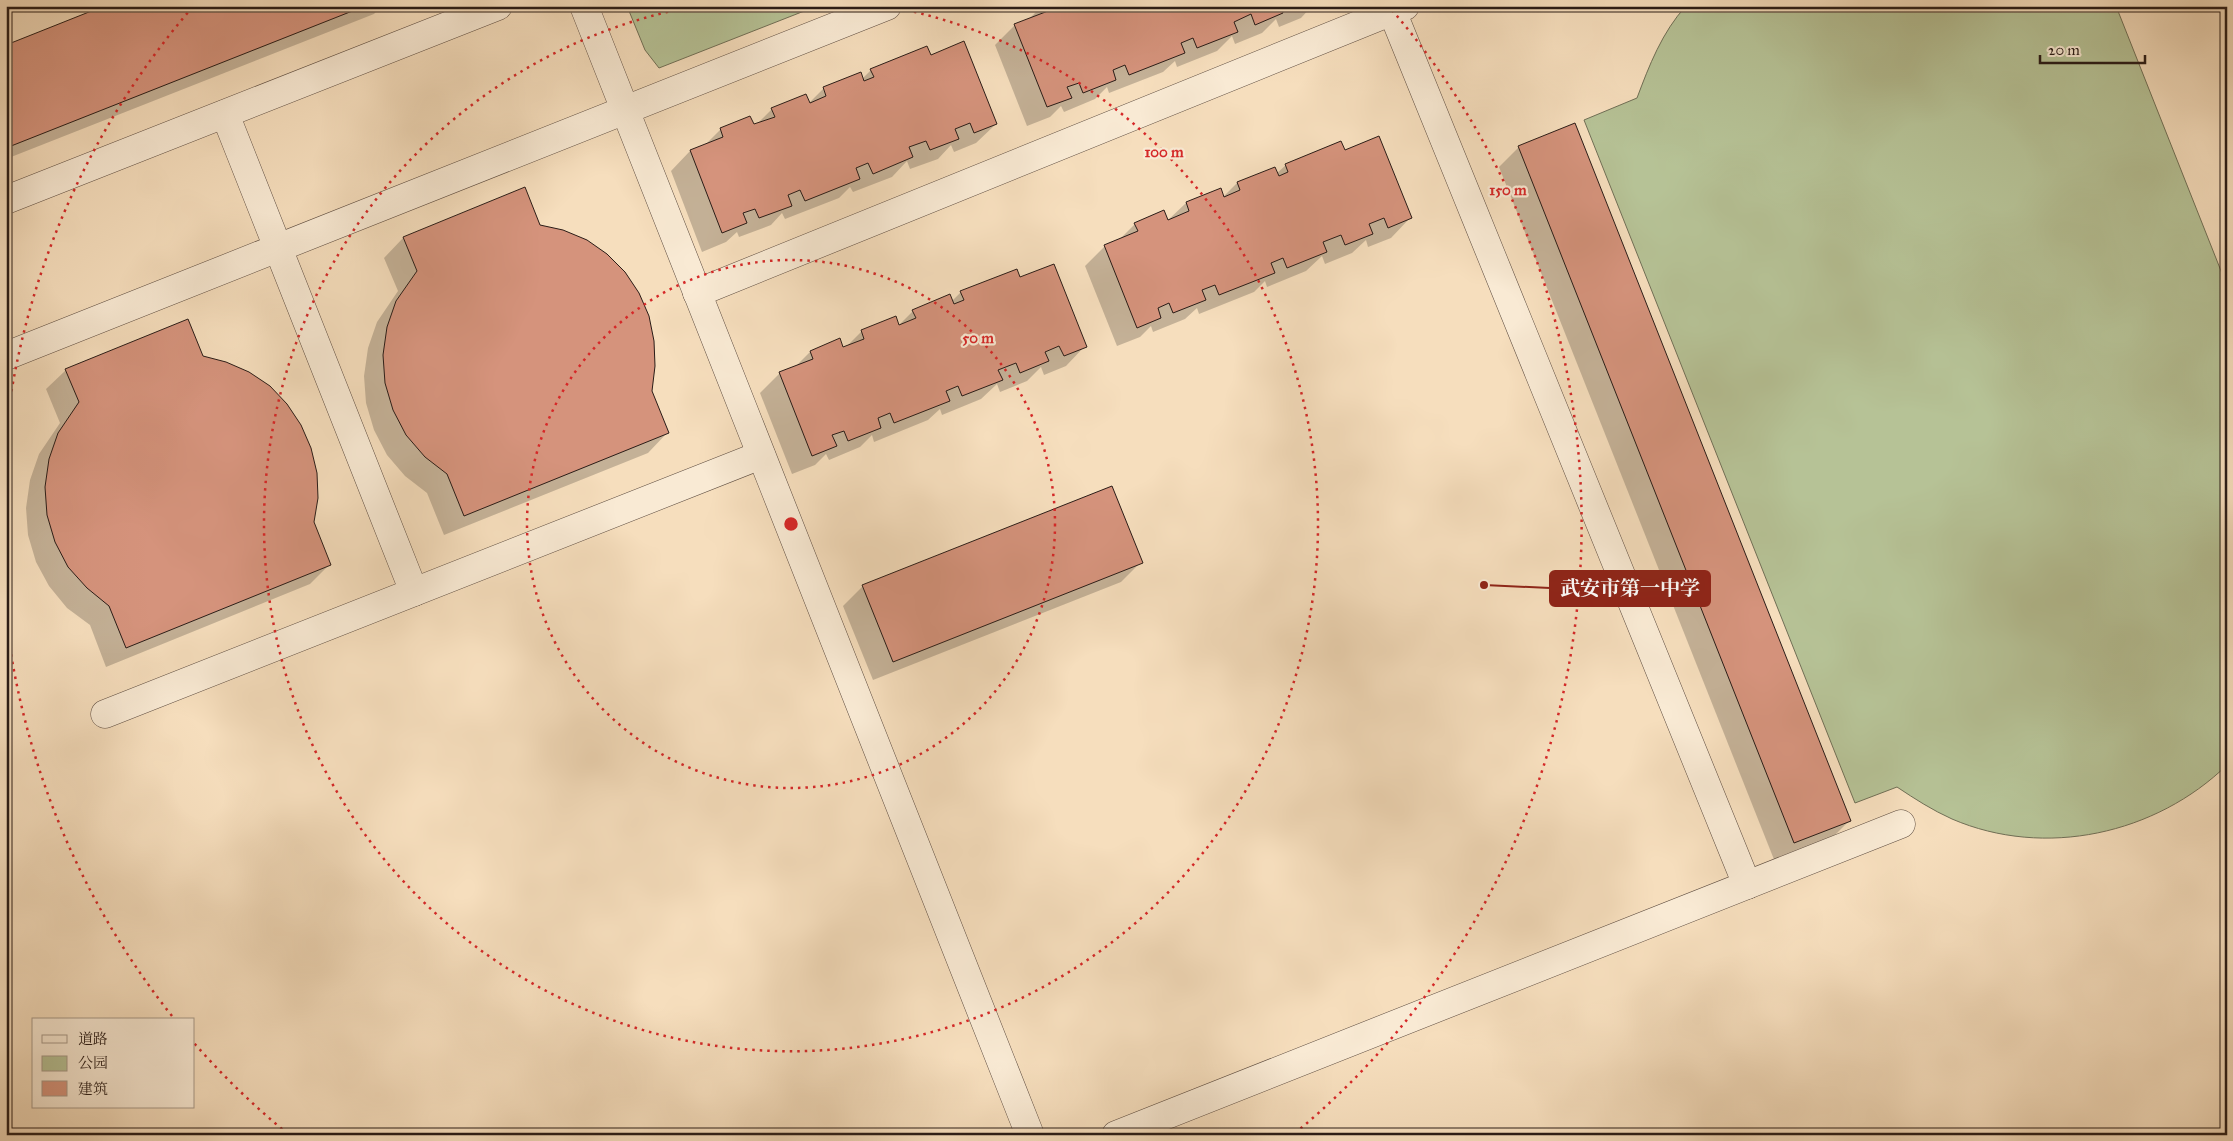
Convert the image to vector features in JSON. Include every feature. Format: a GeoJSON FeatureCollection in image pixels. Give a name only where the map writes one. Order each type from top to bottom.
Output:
{"type":"FeatureCollection","features":[{"type":"Feature","properties":{"kind":"lane"},"geometry":{"type":"LineString","coordinates":[[6,200],[498,6]]}},
{"type":"Feature","properties":{"kind":"lane"},"geometry":{"type":"LineString","coordinates":[[584,6],[1030,1135]]}},
{"type":"Feature","properties":{"kind":"lane"},"geometry":{"type":"LineString","coordinates":[[6,356],[886,6]]}},
{"type":"Feature","properties":{"kind":"lane"},"geometry":{"type":"LineString","coordinates":[[697,293],[1396,8],[1747,885]]}},
{"type":"Feature","properties":{"kind":"lane"},"geometry":{"type":"LineString","coordinates":[[225,114],[414,592]]}},
{"type":"Feature","properties":{"kind":"lane"},"geometry":{"type":"LineString","coordinates":[[105,714],[761,455]]}},
{"type":"Feature","properties":{"kind":"lane"},"geometry":{"type":"LineString","coordinates":[[1116,1135],[1901,824]]}},
{"type":"Feature","properties":{"kind":"green space"},"geometry":{"type":"Polygon","coordinates":[[[627,6],[817,6],[659,68],[645,50],[627,6]]]}},
{"type":"Feature","properties":{"kind":"green space"},"geometry":{"type":"Polygon","coordinates":[[[1686,6],[2116,6],[2227,286],[2227,765],[2199,789],[2167,808],[2133,823],[2098,833],[2061,838],[2024,837],[1988,831],[1945,816],[1897,787],[1855,803],[1584,120],[1637,98],[1663,38],[1686,6]]]}},
{"type":"Feature","properties":{"kind":"building"},"geometry":{"type":"Polygon","coordinates":[[[104,6],[365,6],[6,148],[6,45],[104,6]]]}},
{"type":"Feature","properties":{"kind":"building"},"geometry":{"type":"Polygon","coordinates":[[[1046,6],[1281,6],[1283,13],[1255,25],[1251,14],[1234,22],[1238,32],[1197,48],[1193,38],[1181,43],[1185,53],[1129,75],[1125,65],[1113,70],[1116,80],[1083,93],[1079,83],[1067,87],[1072,98],[1047,107],[1014,24],[1048,11],[1046,6]]]}},
{"type":"Feature","properties":{"kind":"building"},"geometry":{"type":"Polygon","coordinates":[[[964,41],[997,124],[974,133],[970,123],[955,129],[959,139],[930,150],[926,141],[909,147],[913,157],[873,174],[868,163],[856,168],[860,179],[805,201],[800,190],[788,195],[792,206],[759,218],[755,209],[743,213],[747,223],[722,233],[690,150],[723,137],[720,128],[750,116],[754,124],[775,117],[771,108],[806,94],[810,103],[826,96],[823,87],[861,72],[864,81],[874,77],[870,69],[927,46],[931,55],[964,41]]]}},
{"type":"Feature","properties":{"kind":"building"},"geometry":{"type":"Polygon","coordinates":[[[1575,123],[1851,821],[1794,843],[1518,146],[1575,123]]]}},
{"type":"Feature","properties":{"kind":"building"},"geometry":{"type":"Polygon","coordinates":[[[1379,136],[1412,218],[1388,228],[1384,218],[1369,224],[1373,234],[1345,245],[1341,235],[1323,242],[1327,252],[1287,268],[1283,258],[1271,263],[1275,273],[1219,295],[1215,285],[1202,290],[1206,300],[1173,313],[1169,303],[1158,308],[1161,318],[1137,328],[1104,245],[1138,231],[1134,223],[1164,210],[1168,220],[1189,211],[1186,202],[1221,188],[1224,197],[1240,190],[1237,182],[1275,167],[1279,176],[1288,172],[1285,164],[1341,141],[1345,150],[1379,136]]]}},
{"type":"Feature","properties":{"kind":"building"},"geometry":{"type":"Polygon","coordinates":[[[525,187],[540,225],[563,230],[587,240],[607,254],[625,272],[639,293],[649,316],[654,341],[655,366],[652,391],[669,433],[464,516],[447,474],[425,457],[406,435],[393,410],[385,383],[383,355],[387,327],[396,301],[417,271],[403,237],[525,187]]]}},
{"type":"Feature","properties":{"kind":"building"},"geometry":{"type":"Polygon","coordinates":[[[1054,264],[1087,347],[1064,356],[1059,346],[1045,352],[1049,361],[1020,373],[1016,363],[998,370],[1003,380],[962,396],[958,386],[946,391],[950,401],[894,423],[890,413],[878,418],[881,428],[848,441],[844,431],[832,435],[837,446],[812,456],[779,372],[813,359],[810,351],[840,338],[843,347],[864,339],[861,330],[896,316],[899,325],[916,318],[912,310],[950,294],[954,304],[964,300],[960,291],[1017,269],[1020,277],[1054,264]]]}},
{"type":"Feature","properties":{"kind":"building"},"geometry":{"type":"Polygon","coordinates":[[[188,319],[203,356],[226,362],[249,372],[270,386],[287,404],[301,425],[311,448],[317,473],[318,498],[314,522],[331,565],[126,648],[109,606],[87,588],[68,567],[55,542],[47,515],[45,487],[49,459],[58,433],[79,402],[65,369],[188,319]]]}},
{"type":"Feature","properties":{"kind":"building"},"geometry":{"type":"Polygon","coordinates":[[[1112,486],[1143,563],[893,662],[862,585],[1112,486]]]}},
{"type":"Feature","properties":{"kind":"place","name":"武安市第一中学"},"geometry":{"type":"Point","coordinates":[1484,585]}}]}
